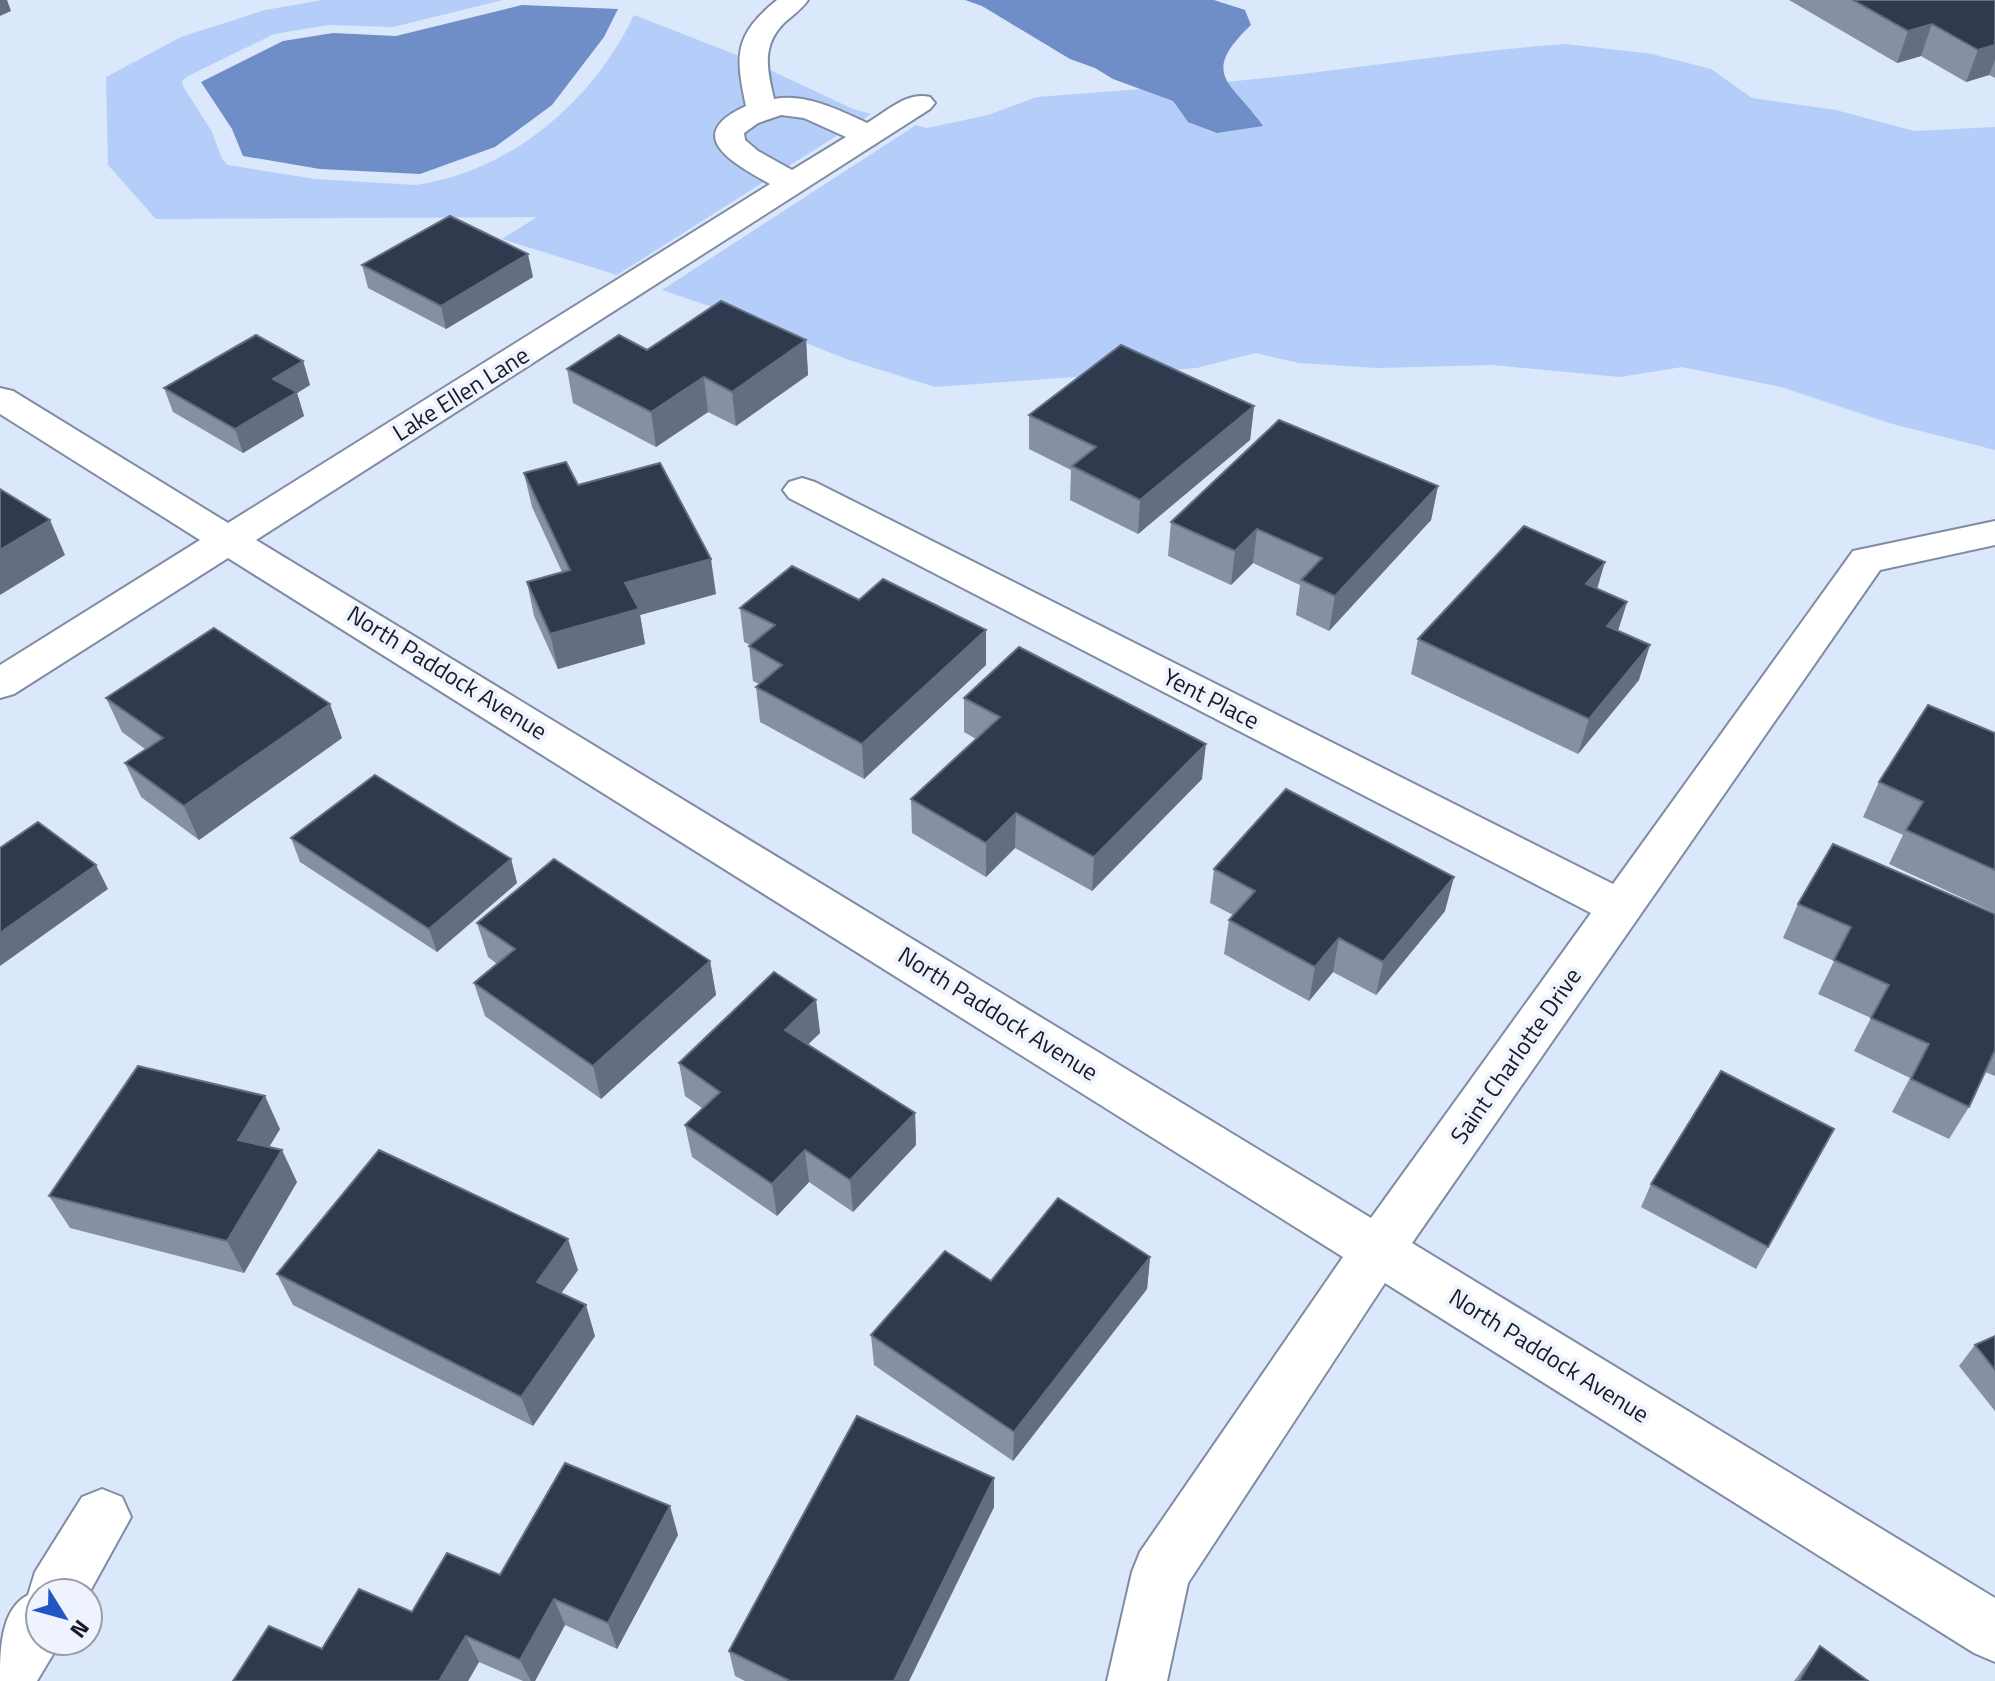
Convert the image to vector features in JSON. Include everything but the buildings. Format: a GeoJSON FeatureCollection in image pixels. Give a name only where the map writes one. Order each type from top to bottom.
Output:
{"type":"FeatureCollection","features":[{"type":"Feature","properties":{"kind":"street"},"geometry":{"type":"LineString","coordinates":[[761,109],[752,43],[763,24],[794,0]]}},
{"type":"Feature","properties":{"kind":"street","name":"Lake Ellen Lane"},"geometry":{"type":"LineString","coordinates":[[0,684],[920,103]]}},
{"type":"Feature","properties":{"kind":"street"},"geometry":{"type":"LineString","coordinates":[[794,184],[747,158],[730,143],[729,130],[748,114],[773,105],[805,109],[868,136]]}},
{"type":"Feature","properties":{"kind":"street","name":"North Paddock Avenue"},"geometry":{"type":"LineString","coordinates":[[0,399],[1995,1632]]}},
{"type":"Feature","properties":{"kind":"street","name":"Yent Place"},"geometry":{"type":"LineString","coordinates":[[802,490],[1621,908]]}},
{"type":"Feature","properties":{"kind":"street","name":"Saint Charlotte Drive"},"geometry":{"type":"LineString","coordinates":[[1137,1681],[1161,1572],[1378,1250],[1867,560],[1995,533]]}},
{"type":"Feature","properties":{"kind":"street"},"geometry":{"type":"LineString","coordinates":[[66,1577],[102,1517]]}},
{"type":"Feature","properties":{"kind":"street"},"geometry":{"type":"LineString","coordinates":[[3,1681],[24,1646]]}},
{"type":"Feature","properties":{"kind":"shaded area"},"geometry":{"type":"Polygon","coordinates":[[[323,0],[503,0],[393,27],[328,25],[274,34],[188,76],[182,81],[183,86],[212,132],[222,159],[228,165],[315,179],[416,185],[485,165],[546,127],[572,103],[596,76],[634,15],[742,57],[853,109],[871,114],[617,275],[502,239],[537,217],[156,219],[108,165],[106,77],[181,37],[265,10],[323,0]]]}},
{"type":"Feature","properties":{"kind":"shaded area"},"geometry":{"type":"Polygon","coordinates":[[[965,0],[1214,0],[1245,10],[1251,25],[1235,42],[1223,68],[1232,89],[1263,126],[1217,133],[1188,122],[1173,101],[1070,59],[982,6],[965,0]]]}},
{"type":"Feature","properties":{"kind":"shaded area"},"geometry":{"type":"Polygon","coordinates":[[[522,5],[618,9],[604,37],[552,105],[495,147],[420,174],[320,169],[243,156],[232,129],[201,82],[283,41],[333,33],[396,36],[522,5]]]}},
{"type":"Feature","properties":{"kind":"shaded area"},"geometry":{"type":"Polygon","coordinates":[[[1566,44],[1652,54],[1711,69],[1752,98],[1836,110],[1914,131],[1995,127],[1995,450],[1889,423],[1781,387],[1682,367],[1620,377],[1492,365],[1377,368],[1299,363],[1255,353],[1197,368],[935,387],[846,359],[744,318],[662,290],[916,125],[927,128],[988,115],[1037,97],[1142,89],[1173,101],[1188,122],[1257,117],[1225,82],[1566,44]]]}}]}
